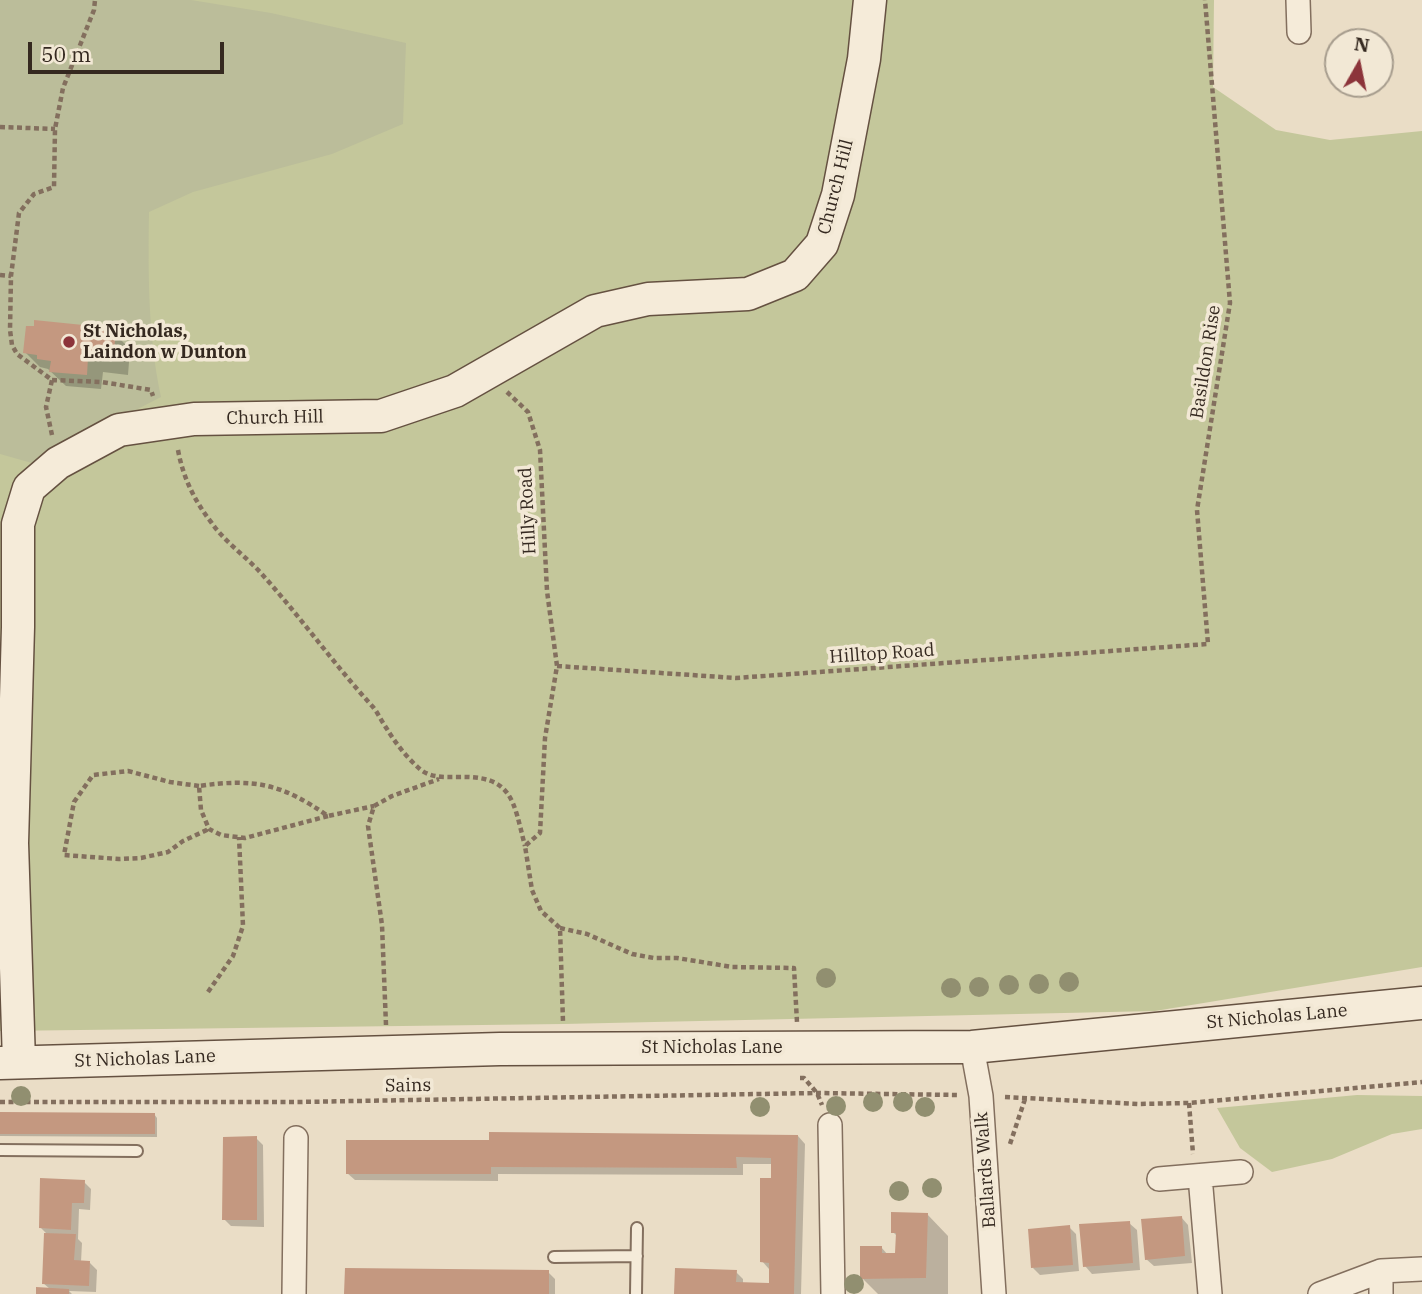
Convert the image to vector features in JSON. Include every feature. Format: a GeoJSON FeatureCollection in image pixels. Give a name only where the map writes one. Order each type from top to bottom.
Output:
{"type":"FeatureCollection","features":[{"type":"Feature","properties":{"kind":"street","name":"Church Hill"},"geometry":{"type":"LineString","coordinates":[[10,1063],[18,524],[29,488],[58,463],[119,430],[194,419],[381,416],[455,391],[595,311],[648,299],[748,294],[795,275],[822,244],[838,195],[864,59],[870,0]]}},
{"type":"Feature","properties":{"kind":"street"},"geometry":{"type":"LineString","coordinates":[[1298,0],[1299,33]]}},
{"type":"Feature","properties":{"kind":"street","name":"St Nicholas Lane"},"geometry":{"type":"LineString","coordinates":[[10,1063],[564,1049],[972,1047],[1422,1003]]}},
{"type":"Feature","properties":{"kind":"street","name":"Ballards Walk"},"geometry":{"type":"LineString","coordinates":[[972,1047],[981,1096],[994,1294]]}},
{"type":"Feature","properties":{"kind":"street"},"geometry":{"type":"LineString","coordinates":[[830,1125],[833,1294]]}},
{"type":"Feature","properties":{"kind":"street"},"geometry":{"type":"LineString","coordinates":[[295,1294],[296,1138]]}},
{"type":"Feature","properties":{"kind":"street"},"geometry":{"type":"LineString","coordinates":[[1159,1179],[1241,1172]]}},
{"type":"Feature","properties":{"kind":"street"},"geometry":{"type":"LineString","coordinates":[[1198,1176],[1210,1294]]}},
{"type":"Feature","properties":{"kind":"street"},"geometry":{"type":"LineString","coordinates":[[1320,1294],[1381,1271],[1422,1269]]}},
{"type":"Feature","properties":{"kind":"street"},"geometry":{"type":"LineString","coordinates":[[1381,1271],[1381,1294]]}},
{"type":"Feature","properties":{"kind":"lane"},"geometry":{"type":"LineString","coordinates":[[0,1150],[137,1151]]}},
{"type":"Feature","properties":{"kind":"lane"},"geometry":{"type":"LineString","coordinates":[[636,1294],[637,1228]]}},
{"type":"Feature","properties":{"kind":"lane"},"geometry":{"type":"LineString","coordinates":[[554,1257],[637,1256]]}},
{"type":"Feature","properties":{"kind":"path"},"geometry":{"type":"LineString","coordinates":[[95,0],[94,10],[63,88],[55,129],[54,187],[34,194],[19,213],[11,276],[12,345],[17,354],[52,380],[102,382],[151,390],[183,473],[195,499],[212,525],[260,572],[341,673],[375,709],[404,753],[423,772],[440,778]]}},
{"type":"Feature","properties":{"kind":"path","name":"Basildon Rise"},"geometry":{"type":"LineString","coordinates":[[1205,0],[1230,303],[1197,510],[1208,644]]}},
{"type":"Feature","properties":{"kind":"path"},"geometry":{"type":"LineString","coordinates":[[0,127],[55,129]]}},
{"type":"Feature","properties":{"kind":"path"},"geometry":{"type":"LineString","coordinates":[[0,275],[11,276]]}},
{"type":"Feature","properties":{"kind":"path","name":"Hilly Road"},"geometry":{"type":"LineString","coordinates":[[486,373],[528,412],[540,450],[547,591],[557,666],[545,738],[540,833],[526,846]]}},
{"type":"Feature","properties":{"kind":"path"},"geometry":{"type":"LineString","coordinates":[[52,380],[46,407],[58,463]]}},
{"type":"Feature","properties":{"kind":"path","name":"Hilltop Road"},"geometry":{"type":"LineString","coordinates":[[557,666],[736,678],[1208,644]]}},
{"type":"Feature","properties":{"kind":"path"},"geometry":{"type":"LineString","coordinates":[[209,829],[167,852],[141,859],[64,855],[74,802],[93,775],[128,771],[170,782],[200,786],[256,782],[279,788],[328,816]]}},
{"type":"Feature","properties":{"kind":"path"},"geometry":{"type":"LineString","coordinates":[[200,786],[201,810],[209,829],[221,835],[239,837],[255,836],[374,806],[392,796],[440,778],[485,780],[504,787],[514,803],[526,846],[532,890],[541,911],[560,928],[587,934],[632,954],[654,958],[677,958],[732,967],[794,968],[799,1048]]}},
{"type":"Feature","properties":{"kind":"path"},"geometry":{"type":"LineString","coordinates":[[374,806],[368,826],[382,925],[387,1052]]}},
{"type":"Feature","properties":{"kind":"path"},"geometry":{"type":"LineString","coordinates":[[208,992],[233,956],[243,926],[239,837]]}},
{"type":"Feature","properties":{"kind":"path"},"geometry":{"type":"LineString","coordinates":[[560,928],[564,1049]]}},
{"type":"Feature","properties":{"kind":"path"},"geometry":{"type":"LineString","coordinates":[[981,1096],[1138,1104],[1189,1103],[1422,1083]]}},
{"type":"Feature","properties":{"kind":"path","name":"Sains"},"geometry":{"type":"LineString","coordinates":[[0,1102],[298,1102],[817,1093],[936,1094]]}},
{"type":"Feature","properties":{"kind":"path"},"geometry":{"type":"LineString","coordinates":[[1189,1103],[1198,1176]]}},
{"type":"Feature","properties":{"kind":"green space"},"geometry":{"type":"Polygon","coordinates":[[[0,0],[1214,0],[1213,87],[1276,130],[1330,140],[1422,131],[1422,967],[1155,1011],[563,1024],[0,1031],[0,0]]]}},
{"type":"Feature","properties":{"kind":"green space"},"geometry":{"type":"Polygon","coordinates":[[[0,0],[191,0],[271,13],[406,43],[403,124],[332,154],[193,192],[149,212],[151,328],[161,397],[32,463],[0,454],[0,0]]]}},
{"type":"Feature","properties":{"kind":"green space"},"geometry":{"type":"Polygon","coordinates":[[[1357,1095],[1422,1096],[1422,1129],[1392,1134],[1332,1159],[1272,1172],[1240,1148],[1217,1108],[1357,1095]]]}},
{"type":"Feature","properties":{"kind":"building","name":"St Nicholas, Laindon w Dunton"},"geometry":{"type":"Polygon","coordinates":[[[34,320],[93,326],[92,330],[116,332],[113,360],[88,358],[87,375],[49,372],[51,361],[23,353],[26,326],[34,326],[34,320]]]}},
{"type":"Feature","properties":{"kind":"building"},"geometry":{"type":"Polygon","coordinates":[[[0,1112],[155,1113],[155,1134],[0,1134],[0,1112]]]}},
{"type":"Feature","properties":{"kind":"building"},"geometry":{"type":"Polygon","coordinates":[[[489,1132],[798,1135],[794,1294],[674,1294],[675,1268],[737,1270],[736,1282],[769,1283],[769,1263],[760,1262],[760,1178],[771,1178],[771,1158],[736,1157],[737,1168],[491,1167],[491,1174],[346,1174],[346,1140],[489,1140],[489,1132]]]}},
{"type":"Feature","properties":{"kind":"building"},"geometry":{"type":"Polygon","coordinates":[[[257,1136],[257,1220],[222,1220],[223,1137],[257,1136]]]}},
{"type":"Feature","properties":{"kind":"building"},"geometry":{"type":"Polygon","coordinates":[[[40,1178],[85,1180],[84,1203],[72,1203],[71,1230],[39,1228],[40,1178]]]}},
{"type":"Feature","properties":{"kind":"building"},"geometry":{"type":"Polygon","coordinates":[[[891,1212],[928,1213],[926,1278],[860,1279],[860,1246],[882,1246],[882,1253],[895,1253],[896,1233],[891,1233],[891,1212]]]}},
{"type":"Feature","properties":{"kind":"building"},"geometry":{"type":"Polygon","coordinates":[[[1182,1216],[1185,1256],[1145,1260],[1141,1219],[1182,1216]]]}},
{"type":"Feature","properties":{"kind":"building"},"geometry":{"type":"Polygon","coordinates":[[[1130,1221],[1133,1263],[1083,1267],[1079,1224],[1130,1221]]]}},
{"type":"Feature","properties":{"kind":"building"},"geometry":{"type":"Polygon","coordinates":[[[1070,1225],[1073,1265],[1031,1268],[1028,1229],[1070,1225]]]}},
{"type":"Feature","properties":{"kind":"building"},"geometry":{"type":"Polygon","coordinates":[[[44,1233],[76,1234],[74,1260],[90,1261],[89,1286],[42,1284],[44,1233]]]}},
{"type":"Feature","properties":{"kind":"building"},"geometry":{"type":"Polygon","coordinates":[[[345,1268],[549,1270],[549,1294],[344,1294],[345,1268]]]}},
{"type":"Feature","properties":{"kind":"building"},"geometry":{"type":"Polygon","coordinates":[[[36,1287],[69,1289],[69,1294],[36,1294],[36,1287]]]}},
{"type":"Feature","properties":{"kind":"place","name":"St Nicholas, Laindon w Dunton"},"geometry":{"type":"Point","coordinates":[69,342]}}]}
